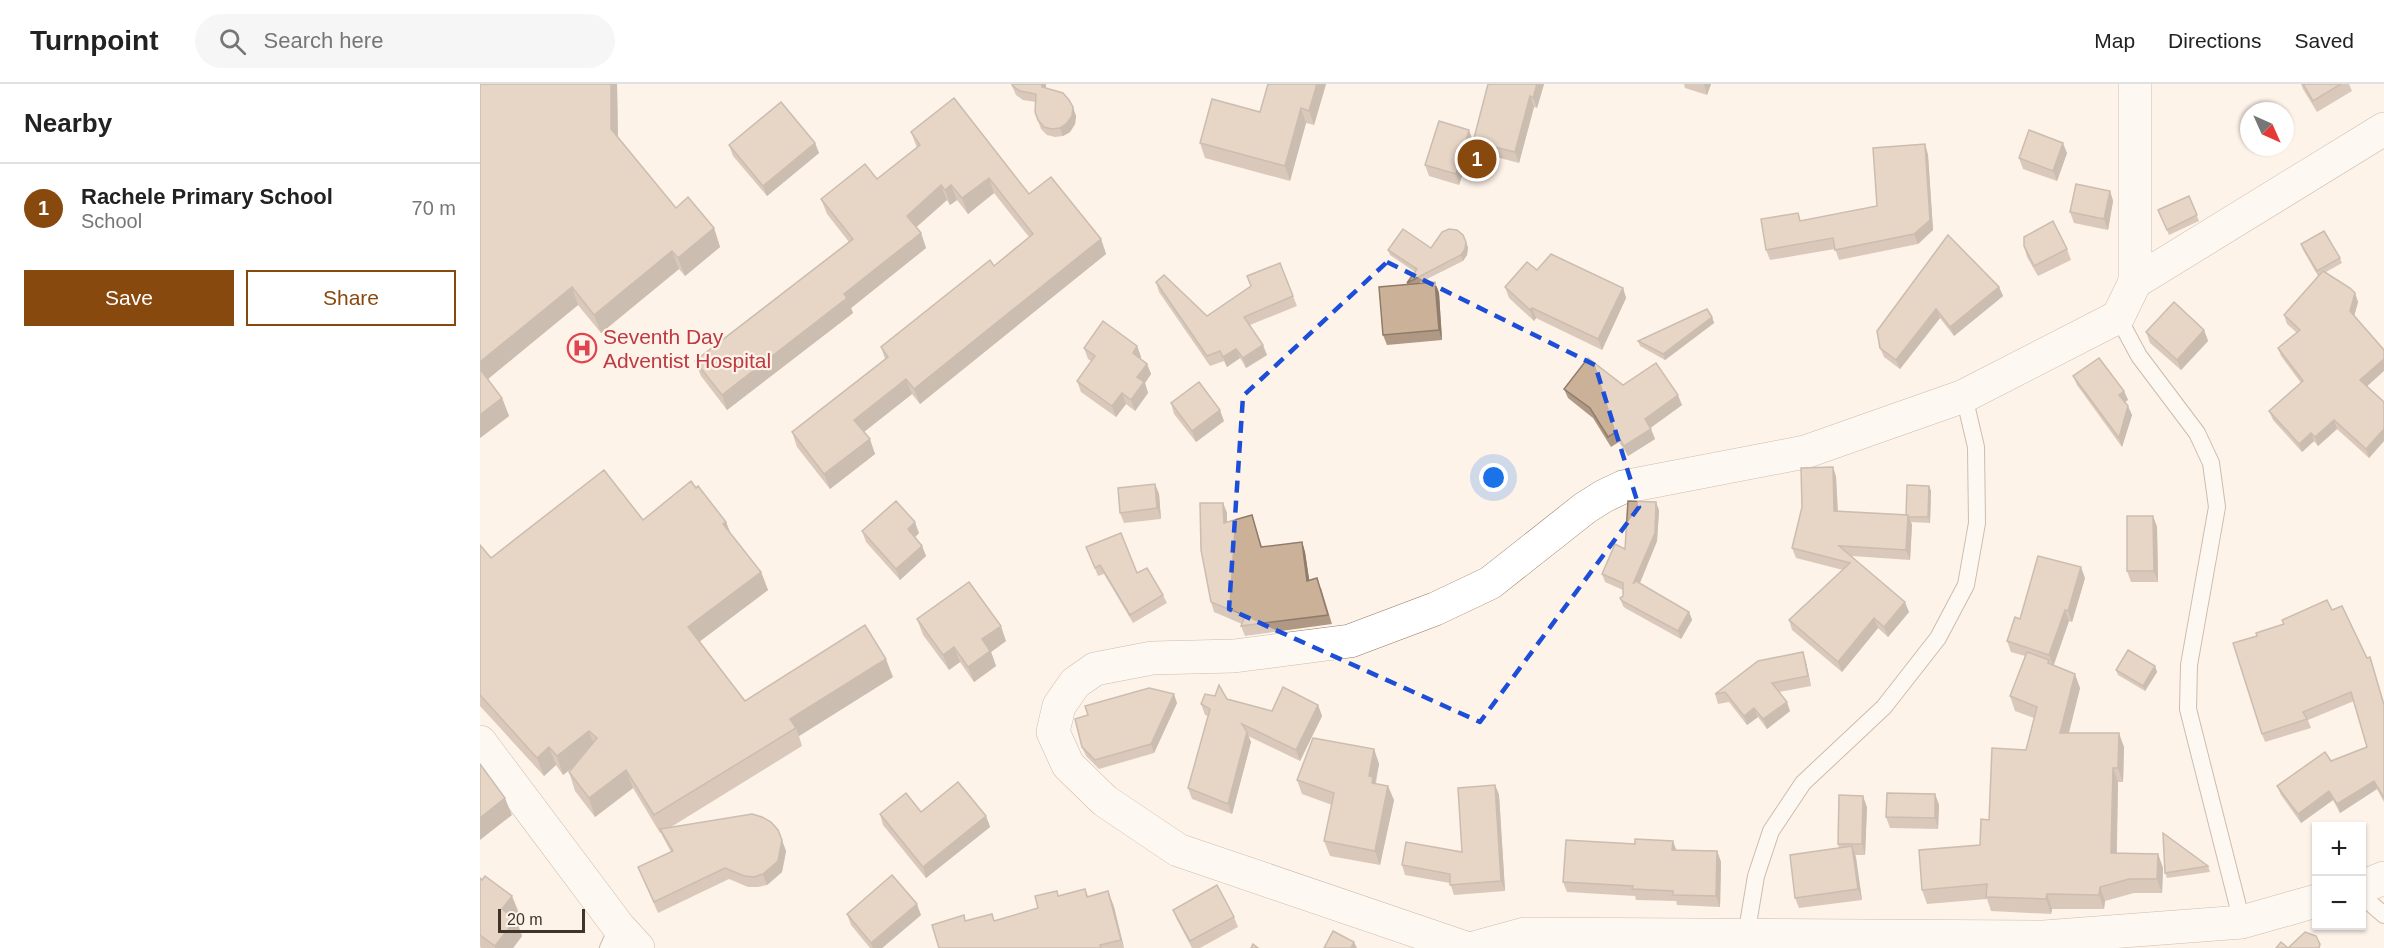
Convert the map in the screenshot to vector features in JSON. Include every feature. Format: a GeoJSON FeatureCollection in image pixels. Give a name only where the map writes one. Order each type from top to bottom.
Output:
{"type":"FeatureCollection","features":[{"type":"Feature","properties":{"kind":"street"},"geometry":{"type":"LineString","coordinates":[[1466,948],[1178,850],[1105,801],[1068,765],[1053,732],[1059,706],[1075,683],[1095,669],[1152,658],[1234,656],[1350,641],[1435,609],[1490,583],[1585,508],[1623,487],[1805,452],[1964,396],[2118,317],[2135,282],[2135,84]]}},
{"type":"Feature","properties":{"kind":"street"},"geometry":{"type":"LineString","coordinates":[[2135,282],[2384,129]]}},
{"type":"Feature","properties":{"kind":"street"},"geometry":{"type":"LineString","coordinates":[[480,742],[621,941]]}},
{"type":"Feature","properties":{"kind":"street"},"geometry":{"type":"LineString","coordinates":[[2366,885],[2384,878]]}},
{"type":"Feature","properties":{"kind":"street"},"geometry":{"type":"LineString","coordinates":[[1474,948],[1525,934],[2044,937],[2102,940],[2242,922],[2312,902]]}},
{"type":"Feature","properties":{"kind":"lane"},"geometry":{"type":"LineString","coordinates":[[2118,317],[2139,356],[2197,434],[2211,463],[2217,507],[2189,665],[2188,709],[2242,922]]}},
{"type":"Feature","properties":{"kind":"lane"},"geometry":{"type":"LineString","coordinates":[[1746,936],[1756,876],[1771,831],[1803,783],[1884,707],[1938,638],[1966,585],[1977,523],[1976,447],[1964,396]]}},
{"type":"Feature","properties":{"kind":"lane"},"geometry":{"type":"LineString","coordinates":[[2366,900],[2384,915]]}},
{"type":"Feature","properties":{"kind":"highlighted area"},"geometry":{"type":"Polygon","coordinates":[[[1387,262],[1595,365],[1639,507],[1480,722],[1229,609],[1243,396],[1387,262]]]}},
{"type":"Feature","properties":{"kind":"building"},"geometry":{"type":"Polygon","coordinates":[[[480,84],[611,84],[611,129],[676,208],[688,197],[714,228],[678,258],[672,251],[594,315],[572,287],[480,362],[480,84]]]}},
{"type":"Feature","properties":{"kind":"building"},"geometry":{"type":"Polygon","coordinates":[[[1012,84],[1042,84],[1042,87],[1063,93],[1073,107],[1072,116],[1060,128],[1044,127],[1035,112],[1036,94],[1020,91],[1012,84]]]}},
{"type":"Feature","properties":{"kind":"building"},"geometry":{"type":"Polygon","coordinates":[[[1268,84],[1317,84],[1309,111],[1301,108],[1285,166],[1200,143],[1212,99],[1260,112],[1268,84]]]}},
{"type":"Feature","properties":{"kind":"building"},"geometry":{"type":"Polygon","coordinates":[[[1488,84],[1537,84],[1533,98],[1530,96],[1515,152],[1473,142],[1488,84]]]}},
{"type":"Feature","properties":{"kind":"building"},"geometry":{"type":"Polygon","coordinates":[[[2303,84],[2341,84],[2313,101],[2303,84]]]}},
{"type":"Feature","properties":{"kind":"building"},"geometry":{"type":"Polygon","coordinates":[[[954,98],[1029,194],[1051,177],[1101,239],[914,389],[906,379],[854,420],[870,439],[824,474],[792,432],[888,357],[881,347],[990,260],[994,266],[1033,234],[989,178],[962,198],[951,185],[945,190],[941,185],[907,216],[921,233],[844,294],[847,298],[722,395],[695,361],[853,239],[821,199],[865,164],[877,179],[920,145],[911,132],[954,98]]]}},
{"type":"Feature","properties":{"kind":"building"},"geometry":{"type":"Polygon","coordinates":[[[781,102],[815,143],[763,186],[729,145],[781,102]]]}},
{"type":"Feature","properties":{"kind":"building"},"geometry":{"type":"Polygon","coordinates":[[[1439,121],[1469,130],[1456,174],[1425,165],[1439,121]]]}},
{"type":"Feature","properties":{"kind":"building"},"geometry":{"type":"Polygon","coordinates":[[[2029,130],[2063,143],[2053,171],[2019,158],[2029,130]]]}},
{"type":"Feature","properties":{"kind":"building"},"geometry":{"type":"Polygon","coordinates":[[[1925,144],[1930,220],[1914,234],[1835,250],[1833,238],[1766,250],[1761,219],[1798,213],[1800,221],[1877,206],[1873,148],[1925,144]]]}},
{"type":"Feature","properties":{"kind":"building"},"geometry":{"type":"Polygon","coordinates":[[[2076,184],[2110,191],[2104,219],[2070,212],[2076,184]]]}},
{"type":"Feature","properties":{"kind":"building"},"geometry":{"type":"Polygon","coordinates":[[[2189,196],[2197,215],[2167,230],[2158,210],[2189,196]]]}},
{"type":"Feature","properties":{"kind":"building"},"geometry":{"type":"Polygon","coordinates":[[[2053,221],[2067,249],[2034,266],[2024,246],[2024,237],[2053,221]]]}},
{"type":"Feature","properties":{"kind":"building"},"geometry":{"type":"Polygon","coordinates":[[[1403,229],[1431,248],[1442,232],[1449,229],[1457,230],[1466,242],[1465,249],[1461,255],[1407,283],[1417,269],[1388,250],[1403,229]]]}},
{"type":"Feature","properties":{"kind":"building"},"geometry":{"type":"Polygon","coordinates":[[[2324,231],[2340,258],[2317,271],[2301,244],[2324,231]]]}},
{"type":"Feature","properties":{"kind":"building"},"geometry":{"type":"Polygon","coordinates":[[[1948,235],[1999,287],[1950,327],[1936,309],[1896,360],[1880,348],[1877,331],[1948,235]]]}},
{"type":"Feature","properties":{"kind":"building"},"geometry":{"type":"Polygon","coordinates":[[[1551,254],[1623,288],[1598,339],[1532,308],[1530,310],[1505,287],[1527,262],[1537,270],[1551,254]]]}},
{"type":"Feature","properties":{"kind":"building"},"geometry":{"type":"Polygon","coordinates":[[[1280,263],[1293,296],[1244,317],[1263,345],[1243,358],[1236,349],[1223,357],[1220,351],[1207,356],[1156,282],[1164,275],[1207,316],[1251,286],[1247,276],[1280,263]]]}},
{"type":"Feature","properties":{"kind":"building"},"geometry":{"type":"Polygon","coordinates":[[[2323,271],[2355,293],[2350,311],[2384,350],[2384,359],[2360,380],[2384,402],[2384,429],[2366,449],[2334,420],[2315,437],[2311,433],[2299,444],[2269,411],[2303,381],[2278,348],[2300,330],[2284,315],[2323,271]]]}},
{"type":"Feature","properties":{"kind":"building"},"geometry":{"type":"Polygon","coordinates":[[[1435,282],[1439,330],[1383,335],[1379,287],[1435,282]]]}},
{"type":"Feature","properties":{"kind":"building"},"geometry":{"type":"Polygon","coordinates":[[[2174,302],[2204,330],[2177,360],[2146,332],[2174,302]]]}},
{"type":"Feature","properties":{"kind":"building"},"geometry":{"type":"Polygon","coordinates":[[[1707,309],[1712,317],[1663,354],[1638,341],[1707,309]]]}},
{"type":"Feature","properties":{"kind":"building"},"geometry":{"type":"Polygon","coordinates":[[[1103,321],[1137,346],[1133,353],[1147,364],[1137,377],[1144,382],[1131,400],[1122,393],[1112,406],[1077,381],[1095,356],[1084,348],[1103,321]]]}},
{"type":"Feature","properties":{"kind":"building"},"geometry":{"type":"Polygon","coordinates":[[[1588,358],[1623,385],[1656,363],[1678,395],[1645,419],[1651,429],[1624,446],[1616,432],[1608,437],[1590,408],[1564,389],[1588,358]]]}},
{"type":"Feature","properties":{"kind":"building"},"geometry":{"type":"Polygon","coordinates":[[[2099,358],[2124,391],[2119,395],[2128,406],[2119,438],[2073,376],[2099,358]]]}},
{"type":"Feature","properties":{"kind":"building"},"geometry":{"type":"Polygon","coordinates":[[[480,369],[502,398],[480,415],[480,369]]]}},
{"type":"Feature","properties":{"kind":"building"},"geometry":{"type":"Polygon","coordinates":[[[1199,382],[1220,410],[1192,431],[1171,403],[1199,382]]]}},
{"type":"Feature","properties":{"kind":"building"},"geometry":{"type":"Polygon","coordinates":[[[1833,467],[1834,511],[1908,515],[1906,550],[1839,546],[1905,602],[1884,627],[1874,618],[1838,662],[1789,620],[1850,563],[1792,548],[1802,507],[1801,468],[1833,467]]]}},
{"type":"Feature","properties":{"kind":"building"},"geometry":{"type":"Polygon","coordinates":[[[604,470],[643,520],[691,481],[696,488],[698,486],[726,522],[723,524],[761,572],[688,627],[745,701],[865,625],[886,659],[790,719],[796,728],[654,815],[626,770],[589,798],[569,772],[597,738],[589,731],[557,756],[549,747],[537,758],[480,695],[480,545],[491,558],[604,470]]]}},
{"type":"Feature","properties":{"kind":"building"},"geometry":{"type":"Polygon","coordinates":[[[1155,484],[1157,508],[1120,513],[1118,488],[1155,484]]]}},
{"type":"Feature","properties":{"kind":"building"},"geometry":{"type":"Polygon","coordinates":[[[1907,485],[1929,486],[1928,517],[1908,517],[1906,515],[1907,485]]]}},
{"type":"Feature","properties":{"kind":"building"},"geometry":{"type":"Polygon","coordinates":[[[896,501],[915,522],[908,529],[922,546],[896,569],[862,531],[896,501]]]}},
{"type":"Feature","properties":{"kind":"building"},"geometry":{"type":"Polygon","coordinates":[[[1628,501],[1656,502],[1655,533],[1633,584],[1636,581],[1689,612],[1678,631],[1622,601],[1620,598],[1623,596],[1623,583],[1602,574],[1615,544],[1625,549],[1628,501]]]}},
{"type":"Feature","properties":{"kind":"building"},"geometry":{"type":"Polygon","coordinates":[[[1200,503],[1223,503],[1224,523],[1252,515],[1261,547],[1302,542],[1307,581],[1317,578],[1328,615],[1241,626],[1245,616],[1211,602],[1201,550],[1200,503]]]}},
{"type":"Feature","properties":{"kind":"building"},"geometry":{"type":"Polygon","coordinates":[[[2127,516],[2153,516],[2154,571],[2127,571],[2127,516]]]}},
{"type":"Feature","properties":{"kind":"building"},"geometry":{"type":"Polygon","coordinates":[[[1121,533],[1137,573],[1147,568],[1163,595],[1130,615],[1100,565],[1095,568],[1086,547],[1121,533]]]}},
{"type":"Feature","properties":{"kind":"building"},"geometry":{"type":"Polygon","coordinates":[[[2038,556],[2081,567],[2068,611],[2065,610],[2049,655],[2007,641],[2015,617],[2020,619],[2038,556]]]}},
{"type":"Feature","properties":{"kind":"building"},"geometry":{"type":"Polygon","coordinates":[[[969,582],[1001,626],[982,639],[990,651],[968,667],[954,647],[943,655],[917,619],[969,582]]]}},
{"type":"Feature","properties":{"kind":"building"},"geometry":{"type":"Polygon","coordinates":[[[2327,600],[2332,610],[2342,606],[2367,658],[2370,657],[2384,705],[2384,798],[2374,781],[2337,804],[2329,791],[2298,814],[2277,786],[2325,752],[2331,761],[2367,747],[2351,692],[2303,712],[2307,719],[2262,734],[2233,643],[2257,636],[2256,633],[2284,624],[2282,620],[2327,600]]]}},
{"type":"Feature","properties":{"kind":"building"},"geometry":{"type":"Polygon","coordinates":[[[2128,650],[2155,666],[2143,686],[2116,670],[2128,650]]]}},
{"type":"Feature","properties":{"kind":"building"},"geometry":{"type":"Polygon","coordinates":[[[1803,652],[1808,676],[1772,683],[1787,702],[1763,719],[1754,708],[1744,716],[1725,692],[1715,694],[1758,661],[1803,652]]]}},
{"type":"Feature","properties":{"kind":"building"},"geometry":{"type":"Polygon","coordinates":[[[2027,652],[2049,660],[2048,663],[2075,674],[2060,733],[2119,733],[2118,768],[2113,768],[2111,853],[2158,854],[2157,879],[2129,879],[2100,887],[2099,895],[2047,894],[2046,899],[1986,897],[1987,884],[1922,890],[1919,850],[1980,845],[1981,819],[1989,820],[1992,748],[2026,750],[2037,707],[2010,696],[2027,652]]]}},
{"type":"Feature","properties":{"kind":"building"},"geometry":{"type":"Polygon","coordinates":[[[1219,685],[1227,699],[1272,711],[1283,687],[1318,705],[1296,750],[1242,724],[1247,732],[1228,804],[1188,788],[1210,709],[1201,704],[1205,694],[1215,696],[1219,685]]]}},
{"type":"Feature","properties":{"kind":"building"},"geometry":{"type":"Polygon","coordinates":[[[1149,688],[1174,694],[1151,744],[1095,760],[1082,747],[1075,719],[1088,715],[1085,706],[1149,688]]]}},
{"type":"Feature","properties":{"kind":"building"},"geometry":{"type":"Polygon","coordinates":[[[1313,738],[1374,749],[1369,776],[1373,777],[1372,783],[1388,786],[1375,851],[1324,841],[1334,793],[1297,780],[1313,738]]]}},
{"type":"Feature","properties":{"kind":"building"},"geometry":{"type":"Polygon","coordinates":[[[480,764],[505,798],[480,818],[480,764]]]}},
{"type":"Feature","properties":{"kind":"building"},"geometry":{"type":"Polygon","coordinates":[[[958,782],[986,816],[923,867],[880,814],[906,793],[921,812],[958,782]]]}},
{"type":"Feature","properties":{"kind":"building"},"geometry":{"type":"Polygon","coordinates":[[[1495,785],[1501,881],[1450,885],[1450,874],[1402,865],[1406,842],[1462,852],[1458,788],[1495,785]]]}},
{"type":"Feature","properties":{"kind":"building"},"geometry":{"type":"Polygon","coordinates":[[[1887,793],[1935,794],[1935,818],[1886,817],[1887,793]]]}},
{"type":"Feature","properties":{"kind":"building"},"geometry":{"type":"Polygon","coordinates":[[[1839,795],[1863,796],[1862,844],[1838,844],[1839,795]]]}},
{"type":"Feature","properties":{"kind":"building"},"geometry":{"type":"Polygon","coordinates":[[[752,814],[771,822],[778,830],[782,840],[778,861],[763,874],[754,877],[744,876],[725,868],[654,902],[638,867],[673,851],[660,829],[752,814]]]}},
{"type":"Feature","properties":{"kind":"building"},"geometry":{"type":"Polygon","coordinates":[[[2163,833],[2208,866],[2165,873],[2163,833]]]}},
{"type":"Feature","properties":{"kind":"building"},"geometry":{"type":"Polygon","coordinates":[[[1635,839],[1673,841],[1672,850],[1717,851],[1716,896],[1673,895],[1673,891],[1632,889],[1633,886],[1563,882],[1566,840],[1635,844],[1635,839]]]}},
{"type":"Feature","properties":{"kind":"building"},"geometry":{"type":"Polygon","coordinates":[[[1852,846],[1858,889],[1795,898],[1790,855],[1852,846]]]}},
{"type":"Feature","properties":{"kind":"building"},"geometry":{"type":"Polygon","coordinates":[[[892,875],[917,904],[871,943],[847,914],[892,875]]]}},
{"type":"Feature","properties":{"kind":"building"},"geometry":{"type":"Polygon","coordinates":[[[485,876],[512,896],[502,909],[516,919],[495,946],[480,935],[480,878],[482,880],[485,876]]]}},
{"type":"Feature","properties":{"kind":"building"},"geometry":{"type":"Polygon","coordinates":[[[1217,885],[1234,917],[1190,941],[1173,910],[1217,885]]]}},
{"type":"Feature","properties":{"kind":"building"},"geometry":{"type":"Polygon","coordinates":[[[1085,889],[1087,897],[1108,891],[1121,940],[1100,945],[1101,948],[939,948],[932,925],[964,915],[965,921],[992,914],[994,921],[1038,908],[1035,896],[1057,891],[1058,896],[1085,889]]]}},
{"type":"Feature","properties":{"kind":"building"},"geometry":{"type":"Polygon","coordinates":[[[1333,931],[1354,942],[1351,948],[1324,948],[1333,931]]]}},
{"type":"Feature","properties":{"kind":"building"},"geometry":{"type":"Polygon","coordinates":[[[2305,932],[2316,936],[2320,944],[2319,948],[2288,948],[2305,932]]]}},
{"type":"Feature","properties":{"kind":"building"},"geometry":{"type":"Polygon","coordinates":[[[2281,942],[2288,948],[2276,948],[2281,942]]]}},
{"type":"Feature","properties":{"kind":"place","name":"Rachele Primary School"},"geometry":{"type":"Point","coordinates":[1477,159]}},
{"type":"Feature","properties":{"kind":"place","name":"Seventh Day Adventist Hospital"},"geometry":{"type":"Point","coordinates":[582,348]}}]}
